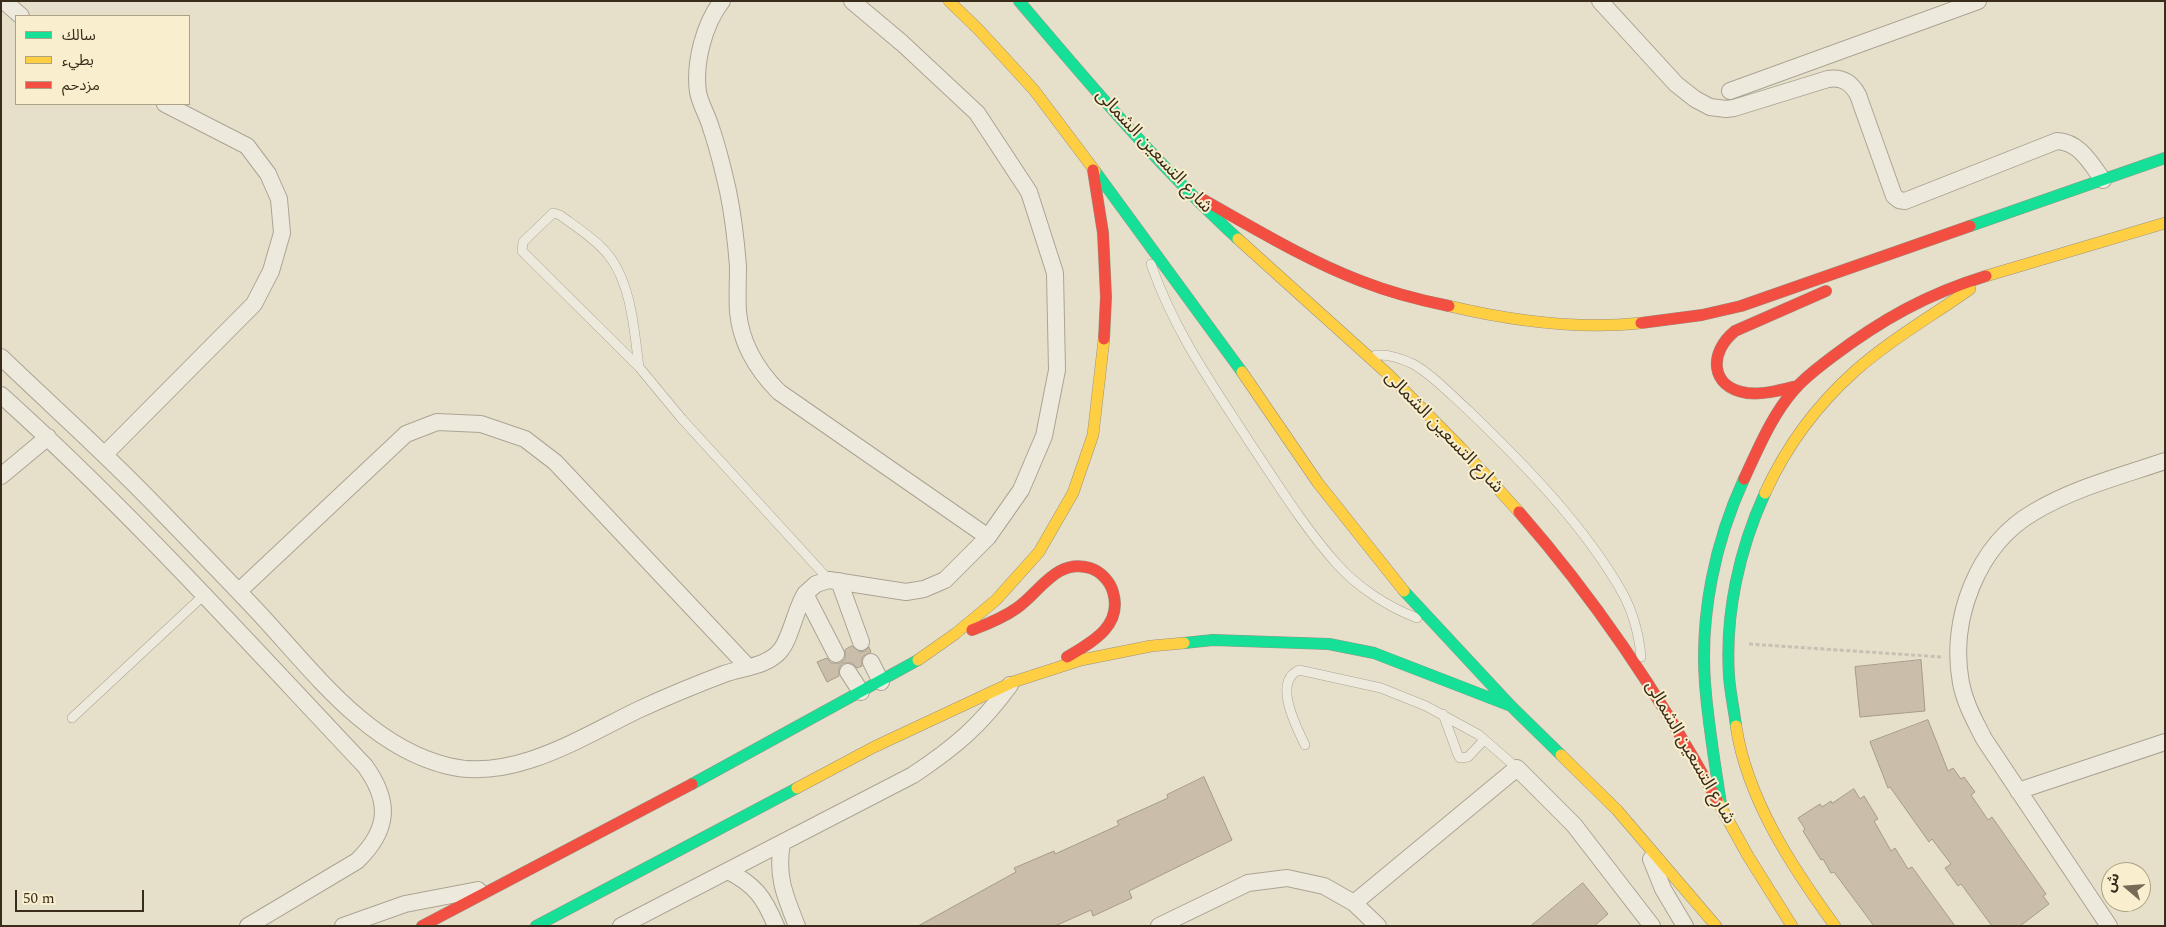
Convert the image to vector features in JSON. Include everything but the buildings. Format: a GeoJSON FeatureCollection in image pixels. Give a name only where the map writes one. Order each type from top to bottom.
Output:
{"type":"FeatureCollection","features":[{"type":"Feature","properties":{"kind":"main road"},"geometry":{"type":"LineString","coordinates":[[948,1],[991,43],[1034,90],[1252,386],[1318,482],[1395,580],[1434,625],[1511,706],[1618,810],[1716,926]]}},
{"type":"Feature","properties":{"kind":"main road","name":"شارع التسعين الشمالى"},"geometry":{"type":"LineString","coordinates":[[1020,1],[1138,140],[1188,192],[1245,246],[1368,356],[1461,449],[1548,546],[1583,590],[1642,672],[1689,749],[1762,880],[1792,926]]}},
{"type":"Feature","properties":{"kind":"main road"},"geometry":{"type":"LineString","coordinates":[[1188,192],[1292,248],[1351,276],[1404,295],[1480,314],[1543,325],[1574,327],[1638,325],[1707,314],[1741,306],[2165,158]]}},
{"type":"Feature","properties":{"kind":"main road"},"geometry":{"type":"LineString","coordinates":[[422,926],[720,769],[912,665],[955,634],[996,600],[1039,552],[1072,493],[1093,435],[1103,361],[1106,297],[1103,233],[1093,170]]}},
{"type":"Feature","properties":{"kind":"main road"},"geometry":{"type":"LineString","coordinates":[[1722,810],[1706,699],[1704,662],[1710,590],[1727,519],[1740,484],[1774,420],[1797,386],[1836,353],[1890,317],[1950,287],[2160,228]]}},
{"type":"Feature","properties":{"kind":"main road"},"geometry":{"type":"LineString","coordinates":[[1797,386],[1757,394],[1731,388],[1725,383],[1717,369],[1716,360],[1722,342],[1735,331],[1833,288],[1868,262]]}},
{"type":"Feature","properties":{"kind":"main road"},"geometry":{"type":"LineString","coordinates":[[1835,926],[1776,837],[1751,781],[1735,724],[1728,643],[1733,597],[1745,544],[1768,485],[1800,432],[1820,407],[1865,363],[1987,277]]}},
{"type":"Feature","properties":{"kind":"main road"},"geometry":{"type":"LineString","coordinates":[[955,634],[971,630],[1002,617],[1019,606],[1062,568],[1080,566],[1097,571],[1104,577],[1114,593],[1115,611],[1112,620],[1101,635],[1046,670]]}},
{"type":"Feature","properties":{"kind":"main road"},"geometry":{"type":"LineString","coordinates":[[536,926],[823,772],[1013,682],[1046,670],[1116,652],[1213,640],[1329,644],[1374,653],[1511,706]]}},
{"type":"Feature","properties":{"kind":"street"},"geometry":{"type":"LineString","coordinates":[[4,1],[20,15]]}},
{"type":"Feature","properties":{"kind":"street"},"geometry":{"type":"LineString","coordinates":[[722,1],[709,23],[703,41],[698,93],[713,135],[728,191],[737,254],[738,313],[744,340],[750,354],[758,368],[779,392],[988,537]]}},
{"type":"Feature","properties":{"kind":"street"},"geometry":{"type":"LineString","coordinates":[[1,357],[106,454],[239,591],[340,700],[376,731],[416,755],[450,767],[490,769],[533,760],[660,699],[726,673],[763,663],[780,651],[805,594],[816,584],[834,581],[906,592],[924,589],[945,580],[988,537],[1021,490],[1044,436],[1057,370],[1055,273],[1029,192],[977,113],[902,43],[852,1]]}},
{"type":"Feature","properties":{"kind":"street"},"geometry":{"type":"LineString","coordinates":[[1600,1],[1676,84],[1695,99],[1710,107],[1734,108],[1828,78],[1847,81],[1858,95],[1894,196],[1899,200],[1905,200],[2057,141],[2072,143],[2078,148],[2103,180]]}},
{"type":"Feature","properties":{"kind":"street"},"geometry":{"type":"LineString","coordinates":[[1730,92],[1978,1]]}},
{"type":"Feature","properties":{"kind":"street"},"geometry":{"type":"LineString","coordinates":[[106,454],[254,304],[271,272],[282,233],[279,199],[268,174],[247,146],[167,105]]}},
{"type":"Feature","properties":{"kind":"street"},"geometry":{"type":"LineString","coordinates":[[1,395],[48,437],[204,595],[365,766],[376,781],[382,799],[384,817],[379,834],[370,849],[357,861],[248,926]]}},
{"type":"Feature","properties":{"kind":"street"},"geometry":{"type":"LineString","coordinates":[[239,591],[406,434],[437,422],[481,424],[525,439],[555,462],[748,667]]}},
{"type":"Feature","properties":{"kind":"street"},"geometry":{"type":"LineString","coordinates":[[1,476],[48,437]]}},
{"type":"Feature","properties":{"kind":"street"},"geometry":{"type":"LineString","coordinates":[[2109,926],[1984,740],[1968,707],[1962,684],[1958,658],[1959,634],[1966,599],[1982,565],[2004,536],[2032,513],[2061,498],[2165,460]]}},
{"type":"Feature","properties":{"kind":"street"},"geometry":{"type":"LineString","coordinates":[[834,581],[861,642]]}},
{"type":"Feature","properties":{"kind":"street"},"geometry":{"type":"LineString","coordinates":[[805,594],[836,654]]}},
{"type":"Feature","properties":{"kind":"street"},"geometry":{"type":"LineString","coordinates":[[871,662],[881,682]]}},
{"type":"Feature","properties":{"kind":"street"},"geometry":{"type":"LineString","coordinates":[[848,672],[861,692]]}},
{"type":"Feature","properties":{"kind":"street"},"geometry":{"type":"LineString","coordinates":[[621,926],[914,775],[954,748],[989,714],[1013,682]]}},
{"type":"Feature","properties":{"kind":"street"},"geometry":{"type":"LineString","coordinates":[[2018,792],[2165,742]]}},
{"type":"Feature","properties":{"kind":"street"},"geometry":{"type":"LineString","coordinates":[[1354,903],[1517,768],[1574,825],[1652,926]]}},
{"type":"Feature","properties":{"kind":"street"},"geometry":{"type":"LineString","coordinates":[[1642,839],[1663,888],[1685,926]]}},
{"type":"Feature","properties":{"kind":"street"},"geometry":{"type":"LineString","coordinates":[[782,843],[779,859],[780,875],[797,926]]}},
{"type":"Feature","properties":{"kind":"street"},"geometry":{"type":"LineString","coordinates":[[728,871],[744,879],[757,890],[767,905],[776,926]]}},
{"type":"Feature","properties":{"kind":"street"},"geometry":{"type":"LineString","coordinates":[[1159,926],[1248,883],[1287,878],[1324,886],[1354,903],[1378,926]]}},
{"type":"Feature","properties":{"kind":"street"},"geometry":{"type":"LineString","coordinates":[[343,926],[406,904],[498,886]]}},
{"type":"Feature","properties":{"kind":"lane"},"geometry":{"type":"LineString","coordinates":[[638,367],[631,314],[620,273],[601,247],[560,214],[549,214],[523,242],[522,251],[638,367],[682,419],[834,581]]}},
{"type":"Feature","properties":{"kind":"lane"},"geometry":{"type":"LineString","coordinates":[[1144,237],[1159,286],[1187,345],[1300,516],[1336,564],[1354,580],[1392,606],[1434,625]]}},
{"type":"Feature","properties":{"kind":"lane"},"geometry":{"type":"LineString","coordinates":[[1368,356],[1384,354],[1400,358],[1415,365],[1480,422],[1562,509],[1605,566],[1629,606],[1639,638],[1642,672]]}},
{"type":"Feature","properties":{"kind":"lane"},"geometry":{"type":"LineString","coordinates":[[72,718],[204,595]]}},
{"type":"Feature","properties":{"kind":"lane"},"geometry":{"type":"LineString","coordinates":[[1305,745],[1291,716],[1288,702],[1288,680],[1290,675],[1298,670],[1382,688],[1443,714],[1484,740],[1517,768]]}},
{"type":"Feature","properties":{"kind":"lane"},"geometry":{"type":"LineString","coordinates":[[1443,714],[1460,758],[1468,757],[1484,740]]}},
{"type":"Feature","properties":{"kind":"path"},"geometry":{"type":"LineString","coordinates":[[1728,643],[1958,658]]}},
{"type":"Feature","properties":{"kind":"traffic: fast"},"geometry":{"type":"LineString","coordinates":[[1019,1],[1152,153],[1238,239]]}},
{"type":"Feature","properties":{"kind":"traffic: fast"},"geometry":{"type":"LineString","coordinates":[[1970,226],[2165,158]]}},
{"type":"Feature","properties":{"kind":"traffic: fast"},"geometry":{"type":"LineString","coordinates":[[1095,171],[1242,372]]}},
{"type":"Feature","properties":{"kind":"traffic: fast"},"geometry":{"type":"LineString","coordinates":[[1721,804],[1706,698],[1705,631],[1707,605],[1718,553],[1725,528],[1744,479]]}},
{"type":"Feature","properties":{"kind":"traffic: fast"},"geometry":{"type":"LineString","coordinates":[[1736,726],[1729,676],[1729,629],[1741,560],[1765,493]]}},
{"type":"Feature","properties":{"kind":"traffic: fast"},"geometry":{"type":"LineString","coordinates":[[1404,591],[1511,706],[1561,755]]}},
{"type":"Feature","properties":{"kind":"traffic: fast"},"geometry":{"type":"LineString","coordinates":[[1184,643],[1213,640],[1329,644],[1374,653],[1511,706]]}},
{"type":"Feature","properties":{"kind":"traffic: fast"},"geometry":{"type":"LineString","coordinates":[[692,784],[918,660]]}},
{"type":"Feature","properties":{"kind":"traffic: fast"},"geometry":{"type":"LineString","coordinates":[[536,926],[797,788]]}},
{"type":"Feature","properties":{"kind":"traffic: slow"},"geometry":{"type":"LineString","coordinates":[[949,1],[979,30],[1034,90],[1095,171]]}},
{"type":"Feature","properties":{"kind":"traffic: slow"},"geometry":{"type":"LineString","coordinates":[[1986,276],[2165,223]]}},
{"type":"Feature","properties":{"kind":"traffic: slow"},"geometry":{"type":"LineString","coordinates":[[1238,239],[1389,375],[1460,447],[1519,512]]}},
{"type":"Feature","properties":{"kind":"traffic: slow"},"geometry":{"type":"LineString","coordinates":[[1765,493],[1793,443],[1815,412],[1841,384],[1882,349],[1970,289]]}},
{"type":"Feature","properties":{"kind":"traffic: slow"},"geometry":{"type":"LineString","coordinates":[[1449,306],[1496,316],[1544,323],[1568,325],[1641,323]]}},
{"type":"Feature","properties":{"kind":"traffic: slow"},"geometry":{"type":"LineString","coordinates":[[918,660],[955,634],[996,600],[1039,552],[1073,493],[1093,435],[1104,339]]}},
{"type":"Feature","properties":{"kind":"traffic: slow"},"geometry":{"type":"LineString","coordinates":[[1242,372],[1318,483],[1404,591]]}},
{"type":"Feature","properties":{"kind":"traffic: slow"},"geometry":{"type":"LineString","coordinates":[[797,788],[874,747],[1013,682],[1081,660],[1151,646],[1184,643]]}},
{"type":"Feature","properties":{"kind":"traffic: slow"},"geometry":{"type":"LineString","coordinates":[[1736,726],[1750,780],[1773,831],[1803,880],[1835,926]]}},
{"type":"Feature","properties":{"kind":"traffic: slow"},"geometry":{"type":"LineString","coordinates":[[1561,755],[1617,810],[1716,926]]}},
{"type":"Feature","properties":{"kind":"traffic: slow"},"geometry":{"type":"LineString","coordinates":[[1717,800],[1748,856],[1792,926]]}},
{"type":"Feature","properties":{"kind":"traffic: jam"},"geometry":{"type":"LineString","coordinates":[[1093,170],[1103,233],[1106,297],[1104,339]]}},
{"type":"Feature","properties":{"kind":"traffic: jam"},"geometry":{"type":"LineString","coordinates":[[1202,199],[1280,243],[1341,273],[1393,292],[1449,306]]}},
{"type":"Feature","properties":{"kind":"traffic: jam"},"geometry":{"type":"LineString","coordinates":[[1641,323],[1702,315],[1741,306],[1970,226]]}},
{"type":"Feature","properties":{"kind":"traffic: jam"},"geometry":{"type":"LineString","coordinates":[[1744,479],[1779,410],[1794,390],[1812,373],[1868,331],[1905,309],[1944,291],[1986,276]]}},
{"type":"Feature","properties":{"kind":"traffic: jam"},"geometry":{"type":"LineString","coordinates":[[1797,386],[1760,393],[1747,393],[1735,389],[1725,384],[1720,376],[1717,368],[1717,358],[1726,339],[1735,331],[1826,291]]}},
{"type":"Feature","properties":{"kind":"traffic: jam"},"geometry":{"type":"LineString","coordinates":[[1519,512],[1575,580],[1626,651],[1673,724],[1717,800]]}},
{"type":"Feature","properties":{"kind":"traffic: jam"},"geometry":{"type":"LineString","coordinates":[[972,630],[1012,612],[1058,572],[1078,566],[1090,568],[1097,571],[1110,584],[1115,604],[1114,614],[1103,632],[1067,657]]}},
{"type":"Feature","properties":{"kind":"traffic: jam"},"geometry":{"type":"LineString","coordinates":[[422,926],[692,784]]}}]}
